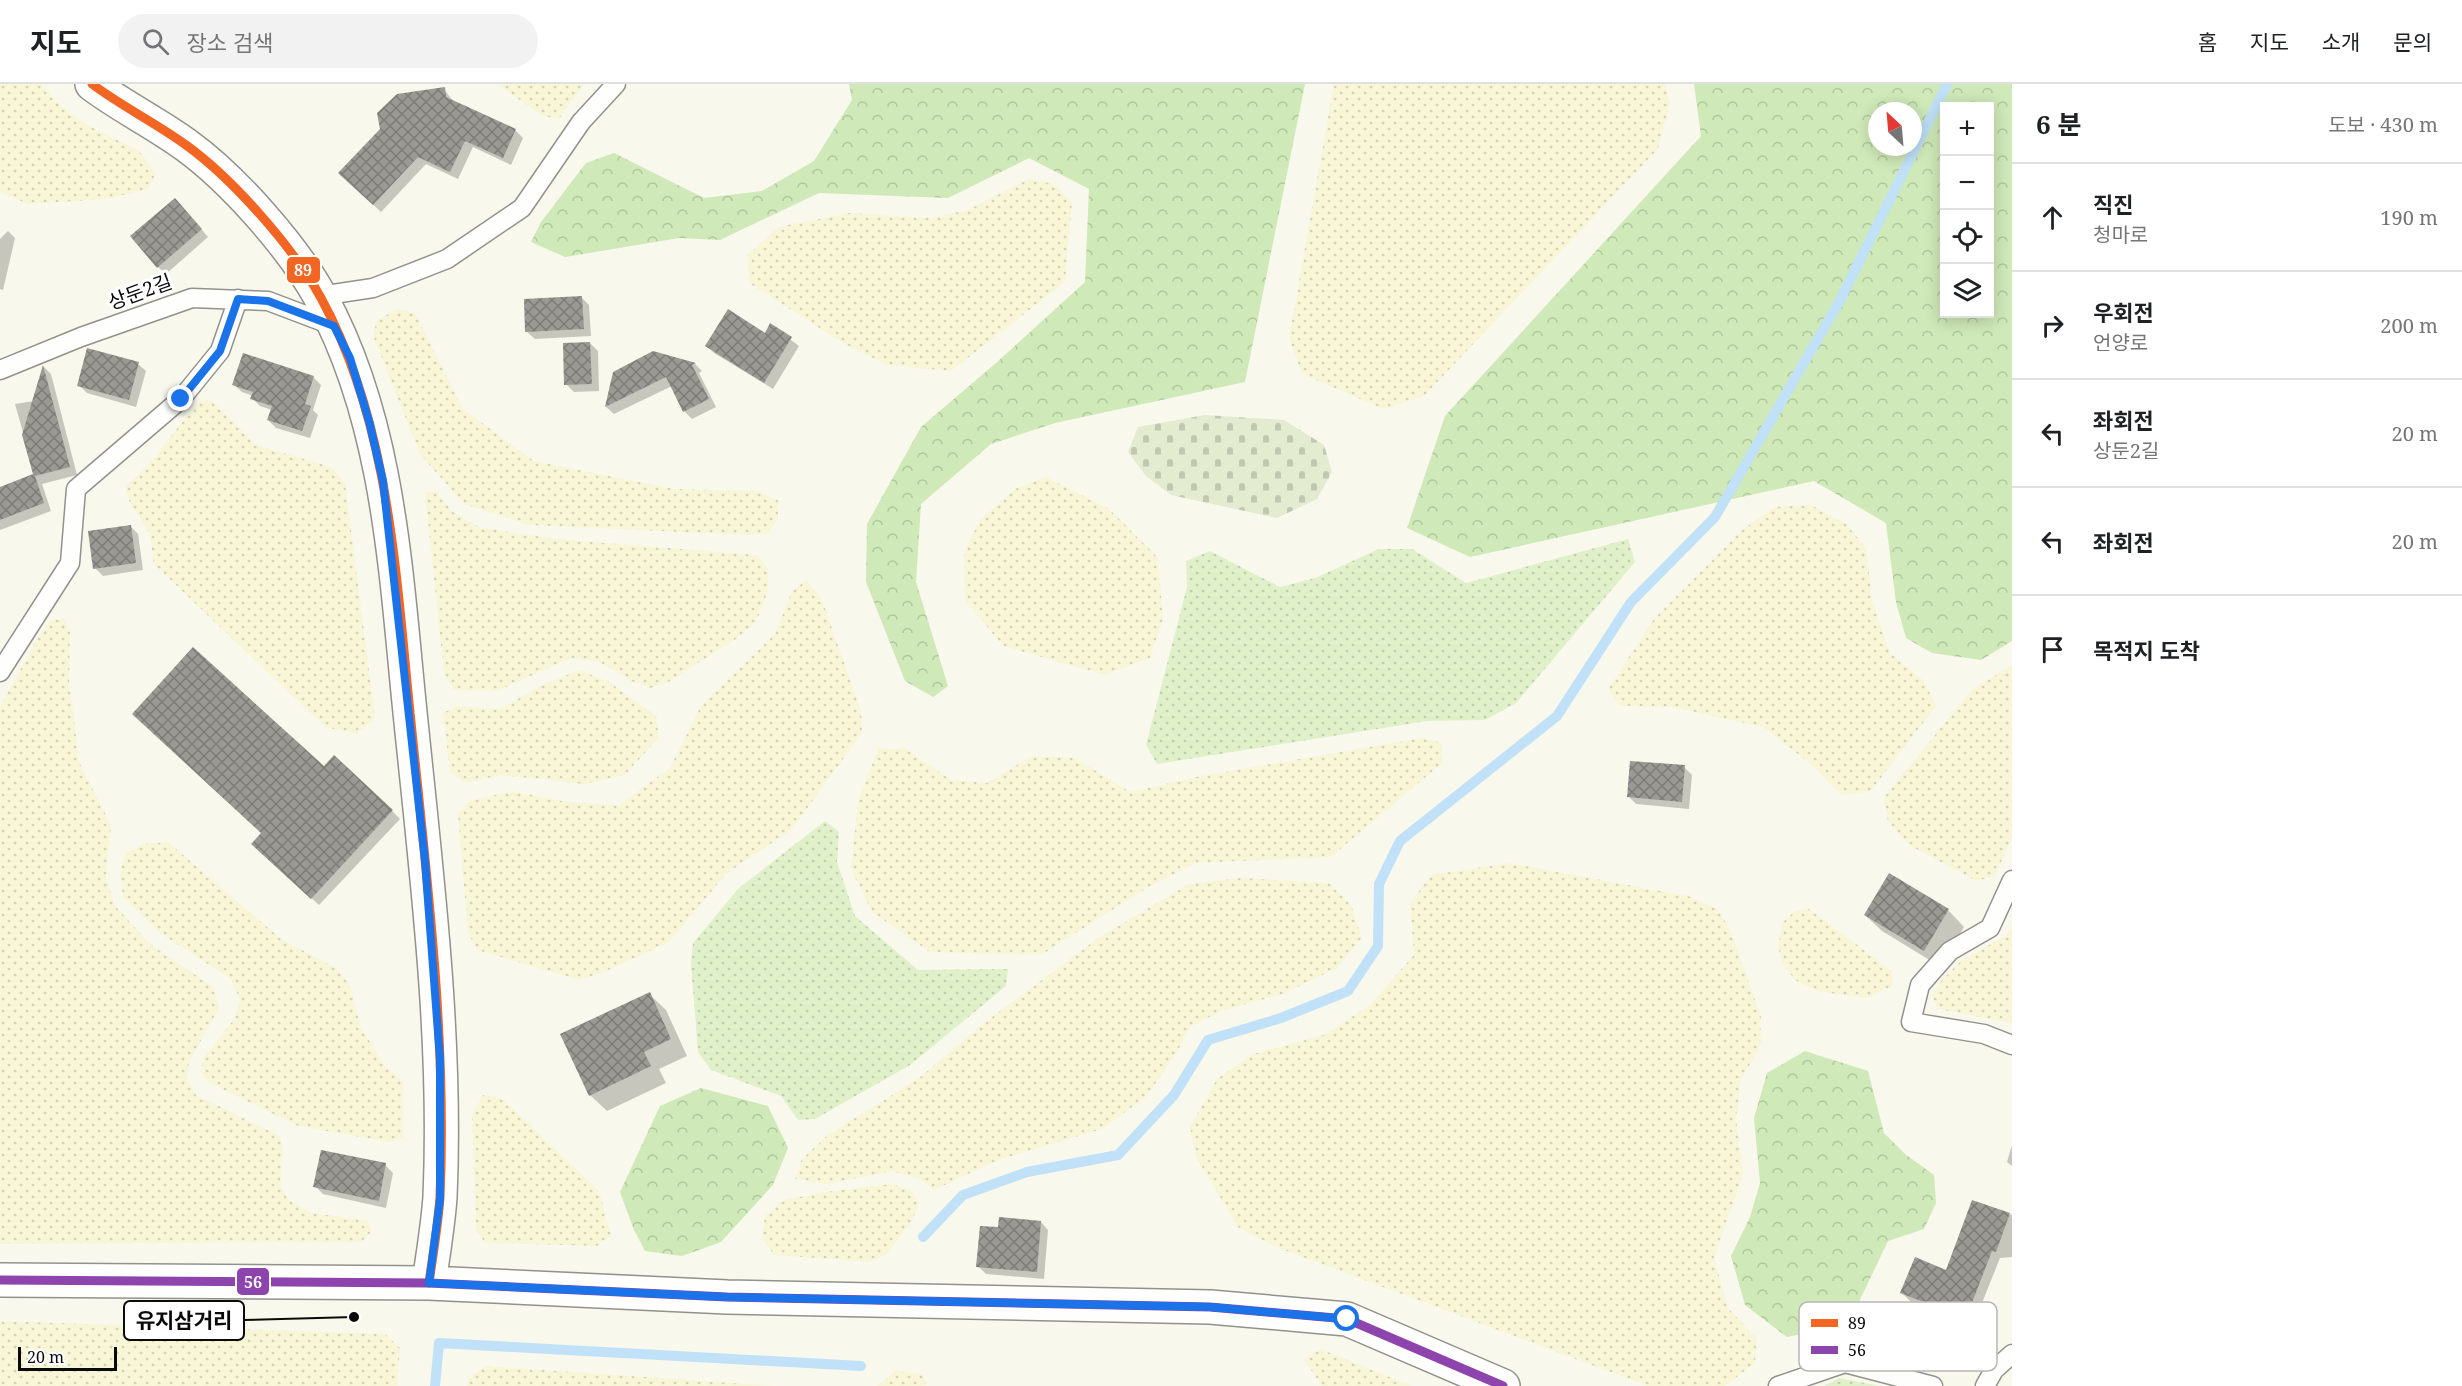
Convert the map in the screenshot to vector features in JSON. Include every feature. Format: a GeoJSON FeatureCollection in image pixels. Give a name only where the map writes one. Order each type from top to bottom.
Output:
{"type":"FeatureCollection","features":[{"type":"Feature","properties":{"kind":"street"},"geometry":{"type":"LineString","coordinates":[[92,84],[189,147],[218,173],[279,238],[320,296],[350,358],[369,421],[383,481],[425,861],[440,1059],[440,1199],[429,1283]]}},
{"type":"Feature","properties":{"kind":"street"},"geometry":{"type":"LineString","coordinates":[[0,1280],[429,1283],[726,1297],[1210,1307],[1347,1319],[1503,1386]]}},
{"type":"Feature","properties":{"kind":"lane"},"geometry":{"type":"LineString","coordinates":[[320,296],[373,288],[447,259],[522,208],[581,122],[616,84]]}},
{"type":"Feature","properties":{"kind":"lane","name":"상둔2길"},"geometry":{"type":"LineString","coordinates":[[0,370],[81,337],[192,298],[268,301],[334,326]]}},
{"type":"Feature","properties":{"kind":"lane"},"geometry":{"type":"LineString","coordinates":[[0,672],[70,563],[76,489],[181,399],[220,351],[238,299]]}},
{"type":"Feature","properties":{"kind":"lane"},"geometry":{"type":"LineString","coordinates":[[2012,880],[1990,928],[1950,951],[1920,985],[1911,1022],[1984,1034],[2012,1045]]}},
{"type":"Feature","properties":{"kind":"lane"},"geometry":{"type":"LineString","coordinates":[[1997,1367],[2012,1354]]}},
{"type":"Feature","properties":{"kind":"lane"},"geometry":{"type":"LineString","coordinates":[[1778,1386],[1822,1371]]}},
{"type":"Feature","properties":{"kind":"lane"},"geometry":{"type":"LineString","coordinates":[[1876,1371],[1933,1386]]}},
{"type":"Feature","properties":{"kind":"lane"},"geometry":{"type":"LineString","coordinates":[[1985,1386],[1993,1371]]}},
{"type":"Feature","properties":{"kind":"shaded area"},"geometry":{"type":"Polygon","coordinates":[[[0,84],[41,84],[59,104],[87,125],[139,151],[156,173],[148,189],[106,199],[28,204],[0,192],[0,84]]]}},
{"type":"Feature","properties":{"kind":"shaded area"},"geometry":{"type":"Polygon","coordinates":[[[497,84],[584,84],[559,119],[543,116],[497,84]]]}},
{"type":"Feature","properties":{"kind":"shaded area"},"geometry":{"type":"Polygon","coordinates":[[[1334,84],[1665,84],[1670,104],[1658,149],[1424,396],[1384,409],[1302,374],[1289,338],[1334,84]]]}},
{"type":"Feature","properties":{"kind":"shaded area"},"geometry":{"type":"Polygon","coordinates":[[[1029,179],[1054,184],[1072,202],[1065,282],[951,371],[887,365],[843,343],[749,283],[748,255],[778,227],[849,213],[930,218],[968,210],[1029,179]]]}},
{"type":"Feature","properties":{"kind":"shaded area"},"geometry":{"type":"Polygon","coordinates":[[[397,309],[415,313],[463,409],[534,461],[674,489],[756,491],[778,500],[778,519],[767,534],[747,535],[529,525],[464,504],[420,454],[374,338],[376,321],[397,309]]]}},
{"type":"Feature","properties":{"kind":"shaded area"},"geometry":{"type":"Polygon","coordinates":[[[200,400],[212,401],[256,445],[331,467],[345,483],[375,718],[357,734],[325,727],[154,564],[150,534],[129,501],[126,486],[149,464],[200,400]]]}},
{"type":"Feature","properties":{"kind":"shaded area"},"geometry":{"type":"Polygon","coordinates":[[[1046,477],[1109,509],[1158,558],[1163,620],[1150,658],[1104,675],[1003,646],[965,600],[964,552],[980,520],[1015,489],[1046,477]]]}},
{"type":"Feature","properties":{"kind":"shaded area"},"geometry":{"type":"Polygon","coordinates":[[[425,492],[437,492],[453,512],[479,527],[555,539],[757,555],[768,569],[768,591],[756,622],[736,639],[668,682],[650,688],[631,681],[598,661],[571,658],[497,691],[454,690],[444,674],[425,492]]]}},
{"type":"Feature","properties":{"kind":"shaded area"},"geometry":{"type":"Polygon","coordinates":[[[1811,505],[1846,524],[1866,548],[1872,600],[1890,653],[1924,681],[1936,706],[1870,792],[1841,795],[1812,765],[1763,727],[1672,707],[1620,706],[1608,689],[1654,619],[1742,530],[1775,507],[1811,505]]]}},
{"type":"Feature","properties":{"kind":"shaded area"},"geometry":{"type":"Polygon","coordinates":[[[807,580],[822,600],[861,711],[862,733],[792,829],[726,874],[669,942],[604,972],[579,980],[477,950],[468,933],[458,814],[469,801],[512,791],[567,802],[619,805],[670,768],[701,706],[775,634],[792,591],[807,580]]]}},
{"type":"Feature","properties":{"kind":"shaded area"},"geometry":{"type":"Polygon","coordinates":[[[64,619],[70,632],[69,679],[79,762],[111,825],[106,877],[115,906],[150,944],[213,987],[219,1008],[189,1062],[187,1079],[196,1095],[280,1136],[283,1150],[280,1184],[287,1198],[310,1213],[367,1220],[372,1231],[361,1242],[0,1244],[0,707],[37,639],[51,620],[64,619]]]}},
{"type":"Feature","properties":{"kind":"shaded area"},"geometry":{"type":"Polygon","coordinates":[[[2012,665],[2012,837],[1995,876],[1976,881],[1909,845],[1888,821],[1884,797],[1972,690],[2012,665]]]}},
{"type":"Feature","properties":{"kind":"shaded area"},"geometry":{"type":"Polygon","coordinates":[[[579,670],[609,682],[656,716],[659,737],[625,775],[584,784],[501,775],[465,783],[450,772],[443,713],[457,706],[500,709],[540,686],[579,670]]]}},
{"type":"Feature","properties":{"kind":"shaded area"},"geometry":{"type":"Polygon","coordinates":[[[1422,738],[1442,743],[1442,763],[1331,857],[1196,863],[1147,888],[1041,955],[930,952],[872,912],[851,869],[858,801],[878,749],[906,749],[951,780],[987,783],[1032,756],[1075,758],[1130,792],[1201,776],[1422,738]]]}},
{"type":"Feature","properties":{"kind":"shaded area"},"geometry":{"type":"Polygon","coordinates":[[[168,842],[280,938],[337,969],[349,984],[361,1027],[383,1064],[403,1081],[403,1138],[389,1142],[298,1126],[208,1082],[200,1070],[205,1056],[235,1018],[240,1000],[231,979],[160,933],[123,897],[120,872],[126,853],[143,844],[168,842]]]}},
{"type":"Feature","properties":{"kind":"shaded area"},"geometry":{"type":"Polygon","coordinates":[[[1509,863],[1688,896],[1717,909],[1730,929],[1761,1017],[1760,1047],[1741,1079],[1736,1118],[1743,1175],[1714,1258],[1728,1308],[1757,1339],[1755,1363],[1725,1386],[1648,1386],[1276,1247],[1239,1228],[1196,1157],[1190,1127],[1217,1079],[1253,1054],[1324,1035],[1370,1005],[1414,955],[1410,903],[1431,875],[1509,863]]]}},
{"type":"Feature","properties":{"kind":"shaded area"},"geometry":{"type":"Polygon","coordinates":[[[1241,878],[1329,883],[1351,905],[1362,938],[1337,968],[1283,994],[1221,1011],[1190,1027],[1176,1054],[1146,1097],[1102,1129],[998,1160],[934,1190],[919,1179],[892,1171],[827,1184],[795,1179],[802,1159],[828,1135],[919,1078],[992,1017],[1101,936],[1189,884],[1241,878]]]}},
{"type":"Feature","properties":{"kind":"shaded area"},"geometry":{"type":"Polygon","coordinates":[[[1809,909],[1892,971],[1892,986],[1867,998],[1816,991],[1795,980],[1781,961],[1778,945],[1783,922],[1795,911],[1809,909]]]}},
{"type":"Feature","properties":{"kind":"shaded area"},"geometry":{"type":"Polygon","coordinates":[[[2012,923],[2012,1023],[1938,1009],[1932,995],[1941,981],[1962,960],[2007,935],[2012,923]]]}},
{"type":"Feature","properties":{"kind":"shaded area"},"geometry":{"type":"Polygon","coordinates":[[[483,1095],[503,1099],[599,1191],[611,1235],[597,1246],[485,1243],[476,1229],[472,1115],[483,1095]]]}},
{"type":"Feature","properties":{"kind":"shaded area"},"geometry":{"type":"Polygon","coordinates":[[[892,1184],[912,1191],[919,1203],[912,1221],[888,1253],[871,1262],[774,1255],[762,1238],[765,1216],[784,1200],[825,1192],[892,1184]]]}},
{"type":"Feature","properties":{"kind":"shaded area"},"geometry":{"type":"Polygon","coordinates":[[[0,1321],[385,1334],[400,1348],[397,1386],[0,1386],[0,1321]]]}},
{"type":"Feature","properties":{"kind":"shaded area"},"geometry":{"type":"Polygon","coordinates":[[[1320,1349],[1412,1386],[1322,1386],[1304,1360],[1320,1349]]]}},
{"type":"Feature","properties":{"kind":"shaded area"},"geometry":{"type":"Polygon","coordinates":[[[486,1366],[773,1386],[467,1386],[468,1378],[486,1366]]]}},
{"type":"Feature","properties":{"kind":"shaded area"},"geometry":{"type":"Polygon","coordinates":[[[895,1371],[923,1374],[927,1386],[877,1386],[895,1371]]]}},
{"type":"Feature","properties":{"kind":"green space"},"geometry":{"type":"Polygon","coordinates":[[[849,84],[1305,84],[1245,382],[1055,423],[991,444],[921,504],[916,582],[948,686],[933,697],[905,681],[866,582],[867,524],[921,427],[1085,282],[1089,189],[1029,158],[948,198],[819,193],[720,240],[679,238],[565,257],[531,242],[541,222],[586,163],[614,153],[704,198],[762,191],[814,161],[852,100],[849,84]]]}},
{"type":"Feature","properties":{"kind":"green space"},"geometry":{"type":"Polygon","coordinates":[[[1694,84],[2012,84],[2012,641],[1981,660],[1932,653],[1906,638],[1896,602],[1886,523],[1814,481],[1470,557],[1407,528],[1445,416],[1701,136],[1694,84]]]}},
{"type":"Feature","properties":{"kind":"green space"},"geometry":{"type":"Polygon","coordinates":[[[1205,415],[1284,420],[1324,445],[1332,472],[1317,499],[1277,518],[1171,495],[1146,476],[1128,452],[1138,427],[1205,415]]]}},
{"type":"Feature","properties":{"kind":"green space"},"geometry":{"type":"Polygon","coordinates":[[[1628,539],[1635,562],[1516,703],[1485,720],[1427,721],[1157,764],[1146,745],[1187,587],[1186,561],[1210,551],[1280,587],[1315,578],[1379,549],[1412,549],[1466,583],[1628,539]]]}},
{"type":"Feature","properties":{"kind":"green space"},"geometry":{"type":"Polygon","coordinates":[[[825,821],[839,832],[837,862],[855,916],[918,970],[1008,969],[1006,986],[910,1065],[815,1119],[798,1120],[781,1096],[711,1070],[698,1052],[691,964],[693,943],[739,888],[825,821]]]}},
{"type":"Feature","properties":{"kind":"green space"},"geometry":{"type":"Polygon","coordinates":[[[1805,1051],[1868,1071],[1884,1133],[1905,1154],[1934,1175],[1936,1203],[1924,1229],[1888,1241],[1859,1302],[1799,1302],[1799,1335],[1787,1337],[1745,1305],[1731,1256],[1750,1217],[1760,1183],[1754,1118],[1767,1073],[1805,1051]]]}},
{"type":"Feature","properties":{"kind":"green space"},"geometry":{"type":"Polygon","coordinates":[[[701,1088],[768,1106],[788,1148],[773,1185],[721,1242],[682,1256],[645,1251],[634,1230],[620,1192],[660,1106],[701,1088]]]}},
{"type":"Feature","properties":{"kind":"green space"},"geometry":{"type":"Polygon","coordinates":[[[1839,1378],[1880,1386],[1824,1386],[1839,1378]]]}},
{"type":"Feature","properties":{"kind":"building"},"geometry":{"type":"Polygon","coordinates":[[[445,87],[446,97],[516,129],[503,158],[465,141],[450,172],[418,157],[373,205],[338,173],[380,129],[377,113],[397,94],[445,87]]]}},
{"type":"Feature","properties":{"kind":"building"},"geometry":{"type":"Polygon","coordinates":[[[175,198],[202,229],[157,268],[130,236],[175,198]]]}},
{"type":"Feature","properties":{"kind":"building"},"geometry":{"type":"Polygon","coordinates":[[[582,296],[584,329],[525,332],[524,299],[582,296]]]}},
{"type":"Feature","properties":{"kind":"building"},"geometry":{"type":"Polygon","coordinates":[[[728,309],[765,333],[770,323],[792,337],[764,383],[705,346],[728,309]]]}},
{"type":"Feature","properties":{"kind":"building"},"geometry":{"type":"Polygon","coordinates":[[[590,342],[592,384],[564,385],[563,343],[590,342]]]}},
{"type":"Feature","properties":{"kind":"building"},"geometry":{"type":"Polygon","coordinates":[[[87,348],[139,362],[129,400],[77,386],[87,348]]]}},
{"type":"Feature","properties":{"kind":"building"},"geometry":{"type":"Polygon","coordinates":[[[653,351],[696,363],[692,365],[709,399],[683,412],[666,377],[605,407],[613,372],[653,351]]]}},
{"type":"Feature","properties":{"kind":"building"},"geometry":{"type":"Polygon","coordinates":[[[243,353],[314,376],[305,404],[311,406],[302,431],[267,420],[272,406],[250,399],[253,392],[232,385],[243,353]]]}},
{"type":"Feature","properties":{"kind":"building"},"geometry":{"type":"Polygon","coordinates":[[[43,365],[70,467],[35,476],[44,503],[0,520],[0,487],[33,474],[22,435],[43,365]]]}},
{"type":"Feature","properties":{"kind":"building"},"geometry":{"type":"Polygon","coordinates":[[[131,525],[136,563],[93,569],[88,531],[131,525]]]}},
{"type":"Feature","properties":{"kind":"building"},"geometry":{"type":"Polygon","coordinates":[[[193,647],[324,766],[334,755],[393,810],[311,899],[251,844],[261,833],[132,714],[193,647]]]}},
{"type":"Feature","properties":{"kind":"building"},"geometry":{"type":"Polygon","coordinates":[[[1630,761],[1685,765],[1682,802],[1627,797],[1630,761]]]}},
{"type":"Feature","properties":{"kind":"building"},"geometry":{"type":"Polygon","coordinates":[[[1889,873],[1949,909],[1924,951],[1864,915],[1889,873]]]}},
{"type":"Feature","properties":{"kind":"building"},"geometry":{"type":"Polygon","coordinates":[[[650,992],[671,1039],[644,1052],[651,1066],[589,1096],[560,1034],[650,992]]]}},
{"type":"Feature","properties":{"kind":"building"},"geometry":{"type":"Polygon","coordinates":[[[321,1150],[386,1163],[379,1201],[313,1187],[321,1150]]]}},
{"type":"Feature","properties":{"kind":"building"},"geometry":{"type":"Polygon","coordinates":[[[1972,1200],[2010,1213],[1996,1252],[1992,1251],[1972,1302],[1924,1302],[1900,1293],[1915,1257],[1946,1270],[1972,1200]]]}},
{"type":"Feature","properties":{"kind":"building"},"geometry":{"type":"Polygon","coordinates":[[[999,1217],[1041,1221],[1037,1272],[976,1267],[980,1226],[998,1227],[999,1217]]]}},
{"type":"Feature","properties":{"kind":"waterway"},"geometry":{"type":"LineString","coordinates":[[923,1237],[963,1195],[1027,1172],[1118,1155],[1174,1095],[1208,1040],[1281,1018],[1348,991],[1378,946],[1379,884],[1400,841],[1557,716],[1631,602],[1715,517],[1839,302],[1947,84]]}},
{"type":"Feature","properties":{"kind":"waterway"},"geometry":{"type":"LineString","coordinates":[[435,1386],[439,1343],[861,1366]]}},
{"type":"Feature","properties":{"kind":"transit line","name":"89"},"geometry":{"type":"LineString","coordinates":[[92,84],[186,145],[223,176],[261,215],[295,257],[321,298],[344,347],[362,398],[387,505],[394,559],[434,959],[441,1078],[441,1138],[440,1197],[429,1283]]}},
{"type":"Feature","properties":{"kind":"transit line","name":"56"},"geometry":{"type":"LineString","coordinates":[[0,1280],[429,1283],[727,1297],[1210,1307],[1347,1319],[1503,1386]]}},
{"type":"Feature","properties":{"kind":"place","name":"유지삼거리"},"geometry":{"type":"Point","coordinates":[354,1317]}},
{"type":"Feature","properties":{"kind":"route"},"geometry":{"type":"LineString","coordinates":[[181,399],[220,351],[238,299],[268,301],[334,326],[350,358],[369,421],[383,481],[401,633],[425,861],[440,1059],[440,1199],[429,1283],[726,1297],[1210,1307],[1347,1319]]}}]}
